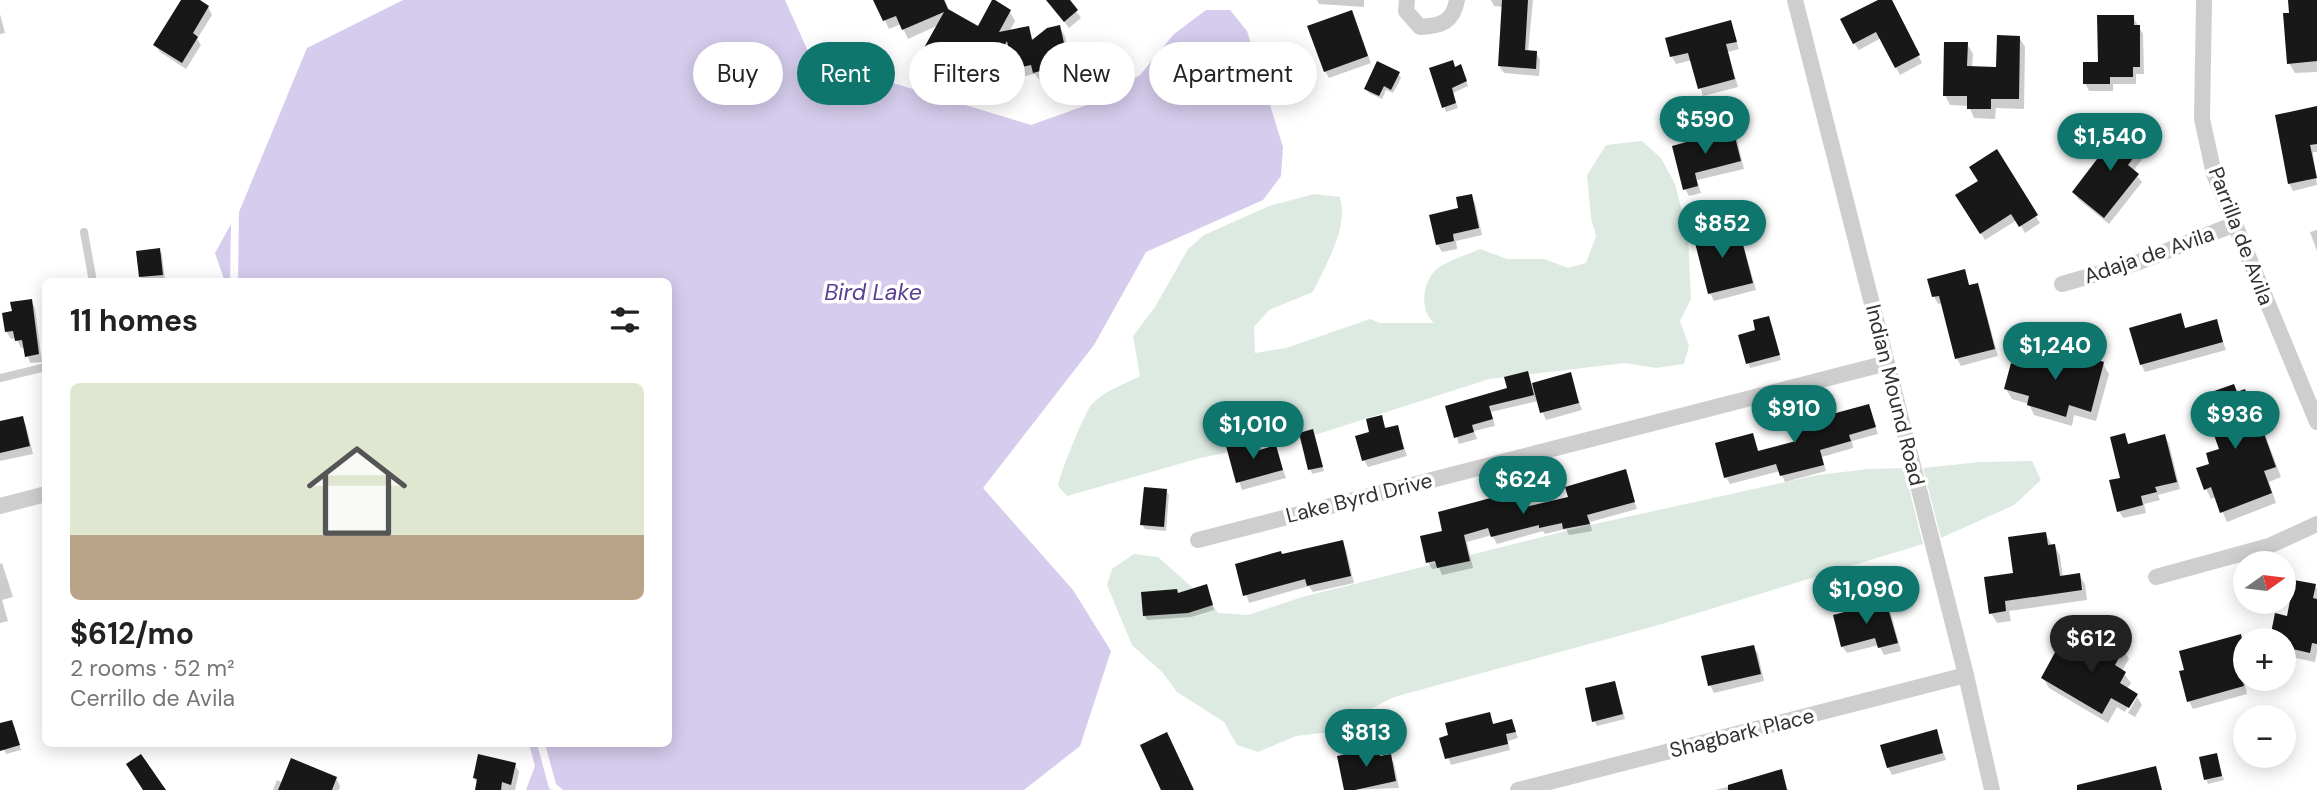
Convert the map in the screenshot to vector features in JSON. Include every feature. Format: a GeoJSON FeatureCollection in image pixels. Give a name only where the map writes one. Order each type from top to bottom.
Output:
{"type":"FeatureCollection","features":[{"type":"Feature","properties":{"kind":"street"},"geometry":{"type":"LineString","coordinates":[[1407,0],[1406,11],[1420,27],[1440,26],[1453,16],[1457,0]]}},
{"type":"Feature","properties":{"kind":"street","name":"Indian Mound Road"},"geometry":{"type":"LineString","coordinates":[[1795,0],[1966,675],[1992,790]]}},
{"type":"Feature","properties":{"kind":"street","name":"Parrilla de Avila"},"geometry":{"type":"LineString","coordinates":[[2204,0],[2203,118],[2214,174],[2317,422]]}},
{"type":"Feature","properties":{"kind":"street","name":"Adaja de Avila"},"geometry":{"type":"LineString","coordinates":[[2062,284],[2140,262],[2235,224]]}},
{"type":"Feature","properties":{"kind":"street","name":"Lake Byrd Drive"},"geometry":{"type":"LineString","coordinates":[[1198,540],[1887,363]]}},
{"type":"Feature","properties":{"kind":"street"},"geometry":{"type":"LineString","coordinates":[[0,506],[42,495]]}},
{"type":"Feature","properties":{"kind":"street"},"geometry":{"type":"LineString","coordinates":[[2156,576],[2269,546],[2317,524]]}},
{"type":"Feature","properties":{"kind":"street","name":"Shagbark Place"},"geometry":{"type":"LineString","coordinates":[[1518,790],[1966,675]]}},
{"type":"Feature","properties":{"kind":"lane"},"geometry":{"type":"LineString","coordinates":[[84,232],[92,278]]}},
{"type":"Feature","properties":{"kind":"lane"},"geometry":{"type":"LineString","coordinates":[[0,378],[42,368]]}},
{"type":"Feature","properties":{"kind":"shaded area"},"geometry":{"type":"Polygon","coordinates":[[[1642,141],[1661,158],[1675,184],[1688,235],[1691,299],[1680,321],[1689,346],[1684,364],[1656,368],[1625,363],[1489,379],[1315,435],[1200,458],[1067,496],[1058,486],[1073,443],[1092,404],[1109,391],[1140,376],[1133,336],[1155,307],[1188,249],[1204,235],[1269,206],[1314,194],[1340,197],[1342,209],[1339,233],[1313,292],[1269,310],[1254,327],[1255,353],[1286,348],[1370,319],[1380,323],[1434,323],[1426,311],[1424,296],[1433,274],[1447,262],[1480,249],[1507,259],[1544,259],[1568,268],[1586,263],[1596,236],[1591,218],[1587,175],[1606,145],[1642,141]]]}},
{"type":"Feature","properties":{"kind":"shaded area"},"geometry":{"type":"Polygon","coordinates":[[[2032,461],[2041,480],[2014,505],[1941,538],[1923,468],[1980,462],[2032,461]]]}},
{"type":"Feature","properties":{"kind":"shaded area"},"geometry":{"type":"Polygon","coordinates":[[[1904,468],[1923,544],[1655,626],[1394,697],[1330,732],[1296,736],[1258,752],[1237,745],[1224,722],[1177,692],[1163,673],[1132,645],[1107,585],[1112,569],[1134,554],[1158,557],[1192,587],[1199,602],[1213,605],[1218,613],[1248,615],[1302,597],[1590,525],[1818,475],[1904,468]]]}},
{"type":"Feature","properties":{"kind":"water","name":"Bird Lake"},"geometry":{"type":"Polygon","coordinates":[[[403,0],[785,0],[804,42],[797,42],[797,105],[895,105],[895,84],[909,88],[909,105],[965,105],[1031,125],[1087,105],[1135,105],[1135,78],[1149,64],[1149,105],[1270,105],[1283,147],[1281,176],[1263,200],[1146,252],[1094,345],[983,488],[1073,590],[1111,651],[1080,746],[1024,790],[563,790],[556,784],[546,747],[672,747],[672,278],[238,278],[239,212],[307,48],[403,0]]]}},
{"type":"Feature","properties":{"kind":"water","name":"Bird Lake"},"geometry":{"type":"Polygon","coordinates":[[[1206,10],[1230,10],[1247,31],[1250,42],[1167,42],[1206,10]]]}},
{"type":"Feature","properties":{"kind":"water"},"geometry":{"type":"Polygon","coordinates":[[[231,224],[230,278],[224,278],[215,253],[231,224]]]}},
{"type":"Feature","properties":{"kind":"water"},"geometry":{"type":"Polygon","coordinates":[[[530,747],[538,747],[551,790],[526,790],[535,766],[530,747]]]}},
{"type":"Feature","properties":{"kind":"building"},"geometry":{"type":"Polygon","coordinates":[[[181,0],[200,0],[209,6],[193,33],[198,37],[182,63],[153,45],[181,0]]]}},
{"type":"Feature","properties":{"kind":"building"},"geometry":{"type":"Polygon","coordinates":[[[873,0],[944,0],[948,9],[978,26],[992,0],[995,0],[1011,10],[999,32],[1029,26],[1032,40],[1047,28],[1060,25],[1064,42],[1039,42],[1039,71],[1033,73],[1031,65],[1025,66],[1025,42],[927,42],[944,12],[902,30],[896,16],[883,21],[873,0]]]}},
{"type":"Feature","properties":{"kind":"building"},"geometry":{"type":"Polygon","coordinates":[[[1046,0],[1070,0],[1078,10],[1064,22],[1046,0]]]}},
{"type":"Feature","properties":{"kind":"building"},"geometry":{"type":"Polygon","coordinates":[[[1502,0],[1528,0],[1525,50],[1537,51],[1536,69],[1498,66],[1502,0]]]}},
{"type":"Feature","properties":{"kind":"building"},"geometry":{"type":"Polygon","coordinates":[[[1878,0],[1892,0],[1920,55],[1895,68],[1876,32],[1853,44],[1840,19],[1878,0]]]}},
{"type":"Feature","properties":{"kind":"building"},"geometry":{"type":"Polygon","coordinates":[[[2288,0],[2317,0],[2317,61],[2287,64],[2283,13],[2289,13],[2288,0]]]}},
{"type":"Feature","properties":{"kind":"building"},"geometry":{"type":"Polygon","coordinates":[[[1352,10],[1368,56],[1324,72],[1317,53],[1317,42],[1313,42],[1307,26],[1352,10]]]}},
{"type":"Feature","properties":{"kind":"building"},"geometry":{"type":"Polygon","coordinates":[[[2097,15],[2134,15],[2134,25],[2140,25],[2140,67],[2133,67],[2133,77],[2110,77],[2110,84],[2083,84],[2083,62],[2098,62],[2097,15]]]}},
{"type":"Feature","properties":{"kind":"building"},"geometry":{"type":"Polygon","coordinates":[[[1731,20],[1737,42],[1726,44],[1735,79],[1698,89],[1688,53],[1670,57],[1665,38],[1731,20]]]}},
{"type":"Feature","properties":{"kind":"building"},"geometry":{"type":"Polygon","coordinates":[[[1997,35],[2020,36],[2019,99],[1991,99],[1991,109],[1967,109],[1967,96],[1943,96],[1944,42],[1968,42],[1967,66],[1996,67],[1997,35]]]}},
{"type":"Feature","properties":{"kind":"building"},"geometry":{"type":"Polygon","coordinates":[[[1453,60],[1455,67],[1461,64],[1467,81],[1452,88],[1456,103],[1442,108],[1429,68],[1453,60]]]}},
{"type":"Feature","properties":{"kind":"building"},"geometry":{"type":"Polygon","coordinates":[[[1377,61],[1400,72],[1391,90],[1384,86],[1379,96],[1364,89],[1377,61]]]}},
{"type":"Feature","properties":{"kind":"building"},"geometry":{"type":"Polygon","coordinates":[[[2317,106],[2317,144],[2310,145],[2317,178],[2288,184],[2275,115],[2317,106]]]}},
{"type":"Feature","properties":{"kind":"building"},"geometry":{"type":"Polygon","coordinates":[[[2117,124],[2143,145],[2128,165],[2139,174],[2104,218],[2072,192],[2107,146],[2102,142],[2117,124]]]}},
{"type":"Feature","properties":{"kind":"building"},"geometry":{"type":"Polygon","coordinates":[[[1733,129],[1741,161],[1695,173],[1698,186],[1683,190],[1672,146],[1733,129]]]}},
{"type":"Feature","properties":{"kind":"building"},"geometry":{"type":"Polygon","coordinates":[[[1997,149],[2038,215],[2019,227],[2011,214],[1980,234],[1955,195],[1978,181],[1969,167],[1997,149]]]}},
{"type":"Feature","properties":{"kind":"building"},"geometry":{"type":"Polygon","coordinates":[[[1472,194],[1479,228],[1453,234],[1454,241],[1436,245],[1429,215],[1458,208],[1456,197],[1472,194]]]}},
{"type":"Feature","properties":{"kind":"building"},"geometry":{"type":"Polygon","coordinates":[[[1721,224],[1726,241],[1741,237],[1753,283],[1708,294],[1692,231],[1721,224]]]}},
{"type":"Feature","properties":{"kind":"building"},"geometry":{"type":"Polygon","coordinates":[[[160,248],[163,275],[139,277],[136,251],[160,248]]]}},
{"type":"Feature","properties":{"kind":"building"},"geometry":{"type":"Polygon","coordinates":[[[1965,269],[1969,285],[1978,283],[1995,349],[1955,359],[1939,296],[1932,297],[1927,279],[1965,269]]]}},
{"type":"Feature","properties":{"kind":"building"},"geometry":{"type":"Polygon","coordinates":[[[32,299],[39,354],[25,357],[22,340],[15,341],[13,331],[5,332],[2,313],[12,311],[10,302],[32,299]]]}},
{"type":"Feature","properties":{"kind":"building"},"geometry":{"type":"Polygon","coordinates":[[[2181,313],[2185,328],[2217,319],[2223,342],[2140,365],[2129,328],[2181,313]]]}},
{"type":"Feature","properties":{"kind":"building"},"geometry":{"type":"Polygon","coordinates":[[[1769,316],[1780,355],[1746,364],[1738,335],[1755,330],[1753,320],[1769,316]]]}},
{"type":"Feature","properties":{"kind":"building"},"geometry":{"type":"Polygon","coordinates":[[[2021,350],[2075,366],[2078,354],[2104,362],[2091,412],[2069,405],[2066,417],[2027,405],[2029,396],[2004,389],[2011,363],[2017,365],[2021,350]]]}},
{"type":"Feature","properties":{"kind":"building"},"geometry":{"type":"Polygon","coordinates":[[[1528,371],[1534,395],[1489,406],[1493,419],[1472,425],[1474,432],[1454,438],[1445,406],[1507,388],[1504,377],[1528,371]]]}},
{"type":"Feature","properties":{"kind":"building"},"geometry":{"type":"Polygon","coordinates":[[[1571,372],[1579,403],[1540,413],[1532,383],[1571,372]]]}},
{"type":"Feature","properties":{"kind":"building"},"geometry":{"type":"Polygon","coordinates":[[[2234,384],[2237,392],[2245,389],[2276,467],[2264,471],[2272,493],[2220,513],[2211,487],[2204,490],[2196,468],[2209,464],[2206,453],[2219,449],[2200,396],[2234,384]]]}},
{"type":"Feature","properties":{"kind":"building"},"geometry":{"type":"Polygon","coordinates":[[[1869,404],[1876,427],[1849,435],[1851,441],[1820,450],[1824,465],[1780,476],[1776,464],[1724,478],[1715,443],[1753,433],[1758,451],[1796,441],[1793,432],[1827,423],[1825,416],[1869,404]]]}},
{"type":"Feature","properties":{"kind":"building"},"geometry":{"type":"Polygon","coordinates":[[[1382,415],[1385,428],[1398,425],[1404,449],[1362,461],[1355,436],[1369,432],[1366,419],[1382,415]]]}},
{"type":"Feature","properties":{"kind":"building"},"geometry":{"type":"Polygon","coordinates":[[[23,416],[30,446],[0,453],[0,421],[23,416]]]}},
{"type":"Feature","properties":{"kind":"building"},"geometry":{"type":"Polygon","coordinates":[[[1313,429],[1323,467],[1308,470],[1299,433],[1313,429]]]}},
{"type":"Feature","properties":{"kind":"building"},"geometry":{"type":"Polygon","coordinates":[[[2125,433],[2128,444],[2165,434],[2177,482],[2155,487],[2157,492],[2141,496],[2143,505],[2117,512],[2109,480],[2120,478],[2110,437],[2125,433]]]}},
{"type":"Feature","properties":{"kind":"building"},"geometry":{"type":"Polygon","coordinates":[[[1250,440],[1253,452],[1276,445],[1283,470],[1236,483],[1226,446],[1250,440]]]}},
{"type":"Feature","properties":{"kind":"building"},"geometry":{"type":"Polygon","coordinates":[[[1626,469],[1635,502],[1587,515],[1590,524],[1563,529],[1562,523],[1539,528],[1539,525],[1491,537],[1488,528],[1464,535],[1470,561],[1437,568],[1435,561],[1426,563],[1420,536],[1442,531],[1438,512],[1517,491],[1521,508],[1568,497],[1565,487],[1626,469]]]}},
{"type":"Feature","properties":{"kind":"building"},"geometry":{"type":"Polygon","coordinates":[[[1144,487],[1167,489],[1164,527],[1140,525],[1144,487]]]}},
{"type":"Feature","properties":{"kind":"building"},"geometry":{"type":"Polygon","coordinates":[[[2046,532],[2048,545],[2055,544],[2060,576],[2080,573],[2082,590],[2005,601],[2006,611],[1989,614],[1984,577],[2013,573],[2008,537],[2046,532]]]}},
{"type":"Feature","properties":{"kind":"building"},"geometry":{"type":"Polygon","coordinates":[[[1343,540],[1351,576],[1307,586],[1305,579],[1243,596],[1235,564],[1281,551],[1282,554],[1343,540]]]}},
{"type":"Feature","properties":{"kind":"building"},"geometry":{"type":"Polygon","coordinates":[[[2296,580],[2316,584],[2313,598],[2317,599],[2317,644],[2312,643],[2310,653],[2296,650],[2296,628],[2272,628],[2275,614],[2296,614],[2296,580]]]}},
{"type":"Feature","properties":{"kind":"building"},"geometry":{"type":"Polygon","coordinates":[[[1207,584],[1213,605],[1188,613],[1143,616],[1141,592],[1177,589],[1178,593],[1207,584]]]}},
{"type":"Feature","properties":{"kind":"building"},"geometry":{"type":"Polygon","coordinates":[[[1886,601],[1898,643],[1878,648],[1875,638],[1841,647],[1833,615],[1886,601]]]}},
{"type":"Feature","properties":{"kind":"building"},"geometry":{"type":"Polygon","coordinates":[[[2102,635],[2124,648],[2115,665],[2126,672],[2120,683],[2138,694],[2129,708],[2111,698],[2102,714],[2041,678],[2059,645],[2074,654],[2080,645],[2093,652],[2102,635]]]}},
{"type":"Feature","properties":{"kind":"building"},"geometry":{"type":"Polygon","coordinates":[[[2233,636],[2233,689],[2187,702],[2179,671],[2184,670],[2179,651],[2233,636]]]}},
{"type":"Feature","properties":{"kind":"building"},"geometry":{"type":"Polygon","coordinates":[[[1754,645],[1761,674],[1708,686],[1701,656],[1754,645]]]}},
{"type":"Feature","properties":{"kind":"building"},"geometry":{"type":"Polygon","coordinates":[[[1615,681],[1623,714],[1592,722],[1585,688],[1615,681]]]}},
{"type":"Feature","properties":{"kind":"building"},"geometry":{"type":"Polygon","coordinates":[[[1490,712],[1493,724],[1512,719],[1516,732],[1506,734],[1508,744],[1445,759],[1439,738],[1448,735],[1445,723],[1490,712]]]}},
{"type":"Feature","properties":{"kind":"building"},"geometry":{"type":"Polygon","coordinates":[[[12,720],[20,745],[0,751],[0,723],[12,720]]]}},
{"type":"Feature","properties":{"kind":"building"},"geometry":{"type":"Polygon","coordinates":[[[1937,729],[1943,753],[1887,768],[1880,745],[1937,729]]]}},
{"type":"Feature","properties":{"kind":"building"},"geometry":{"type":"Polygon","coordinates":[[[1167,732],[1194,790],[1161,790],[1140,745],[1167,732]]]}},
{"type":"Feature","properties":{"kind":"building"},"geometry":{"type":"Polygon","coordinates":[[[1378,747],[1380,756],[1391,754],[1396,781],[1344,790],[1337,756],[1378,747]]]}},
{"type":"Feature","properties":{"kind":"building"},"geometry":{"type":"Polygon","coordinates":[[[2217,753],[2222,776],[2204,780],[2199,757],[2217,753]]]}},
{"type":"Feature","properties":{"kind":"building"},"geometry":{"type":"Polygon","coordinates":[[[141,754],[166,790],[143,790],[126,764],[141,754]]]}},
{"type":"Feature","properties":{"kind":"building"},"geometry":{"type":"Polygon","coordinates":[[[478,754],[516,763],[511,785],[502,782],[501,790],[475,790],[477,779],[473,778],[478,754]]]}},
{"type":"Feature","properties":{"kind":"building"},"geometry":{"type":"Polygon","coordinates":[[[291,758],[337,777],[332,790],[278,790],[291,758]]]}},
{"type":"Feature","properties":{"kind":"building"},"geometry":{"type":"Polygon","coordinates":[[[2156,766],[2162,790],[2077,790],[2077,785],[2156,766]]]}},
{"type":"Feature","properties":{"kind":"building"},"geometry":{"type":"Polygon","coordinates":[[[1782,769],[1787,790],[1728,790],[1728,785],[1782,769]]]}}]}
